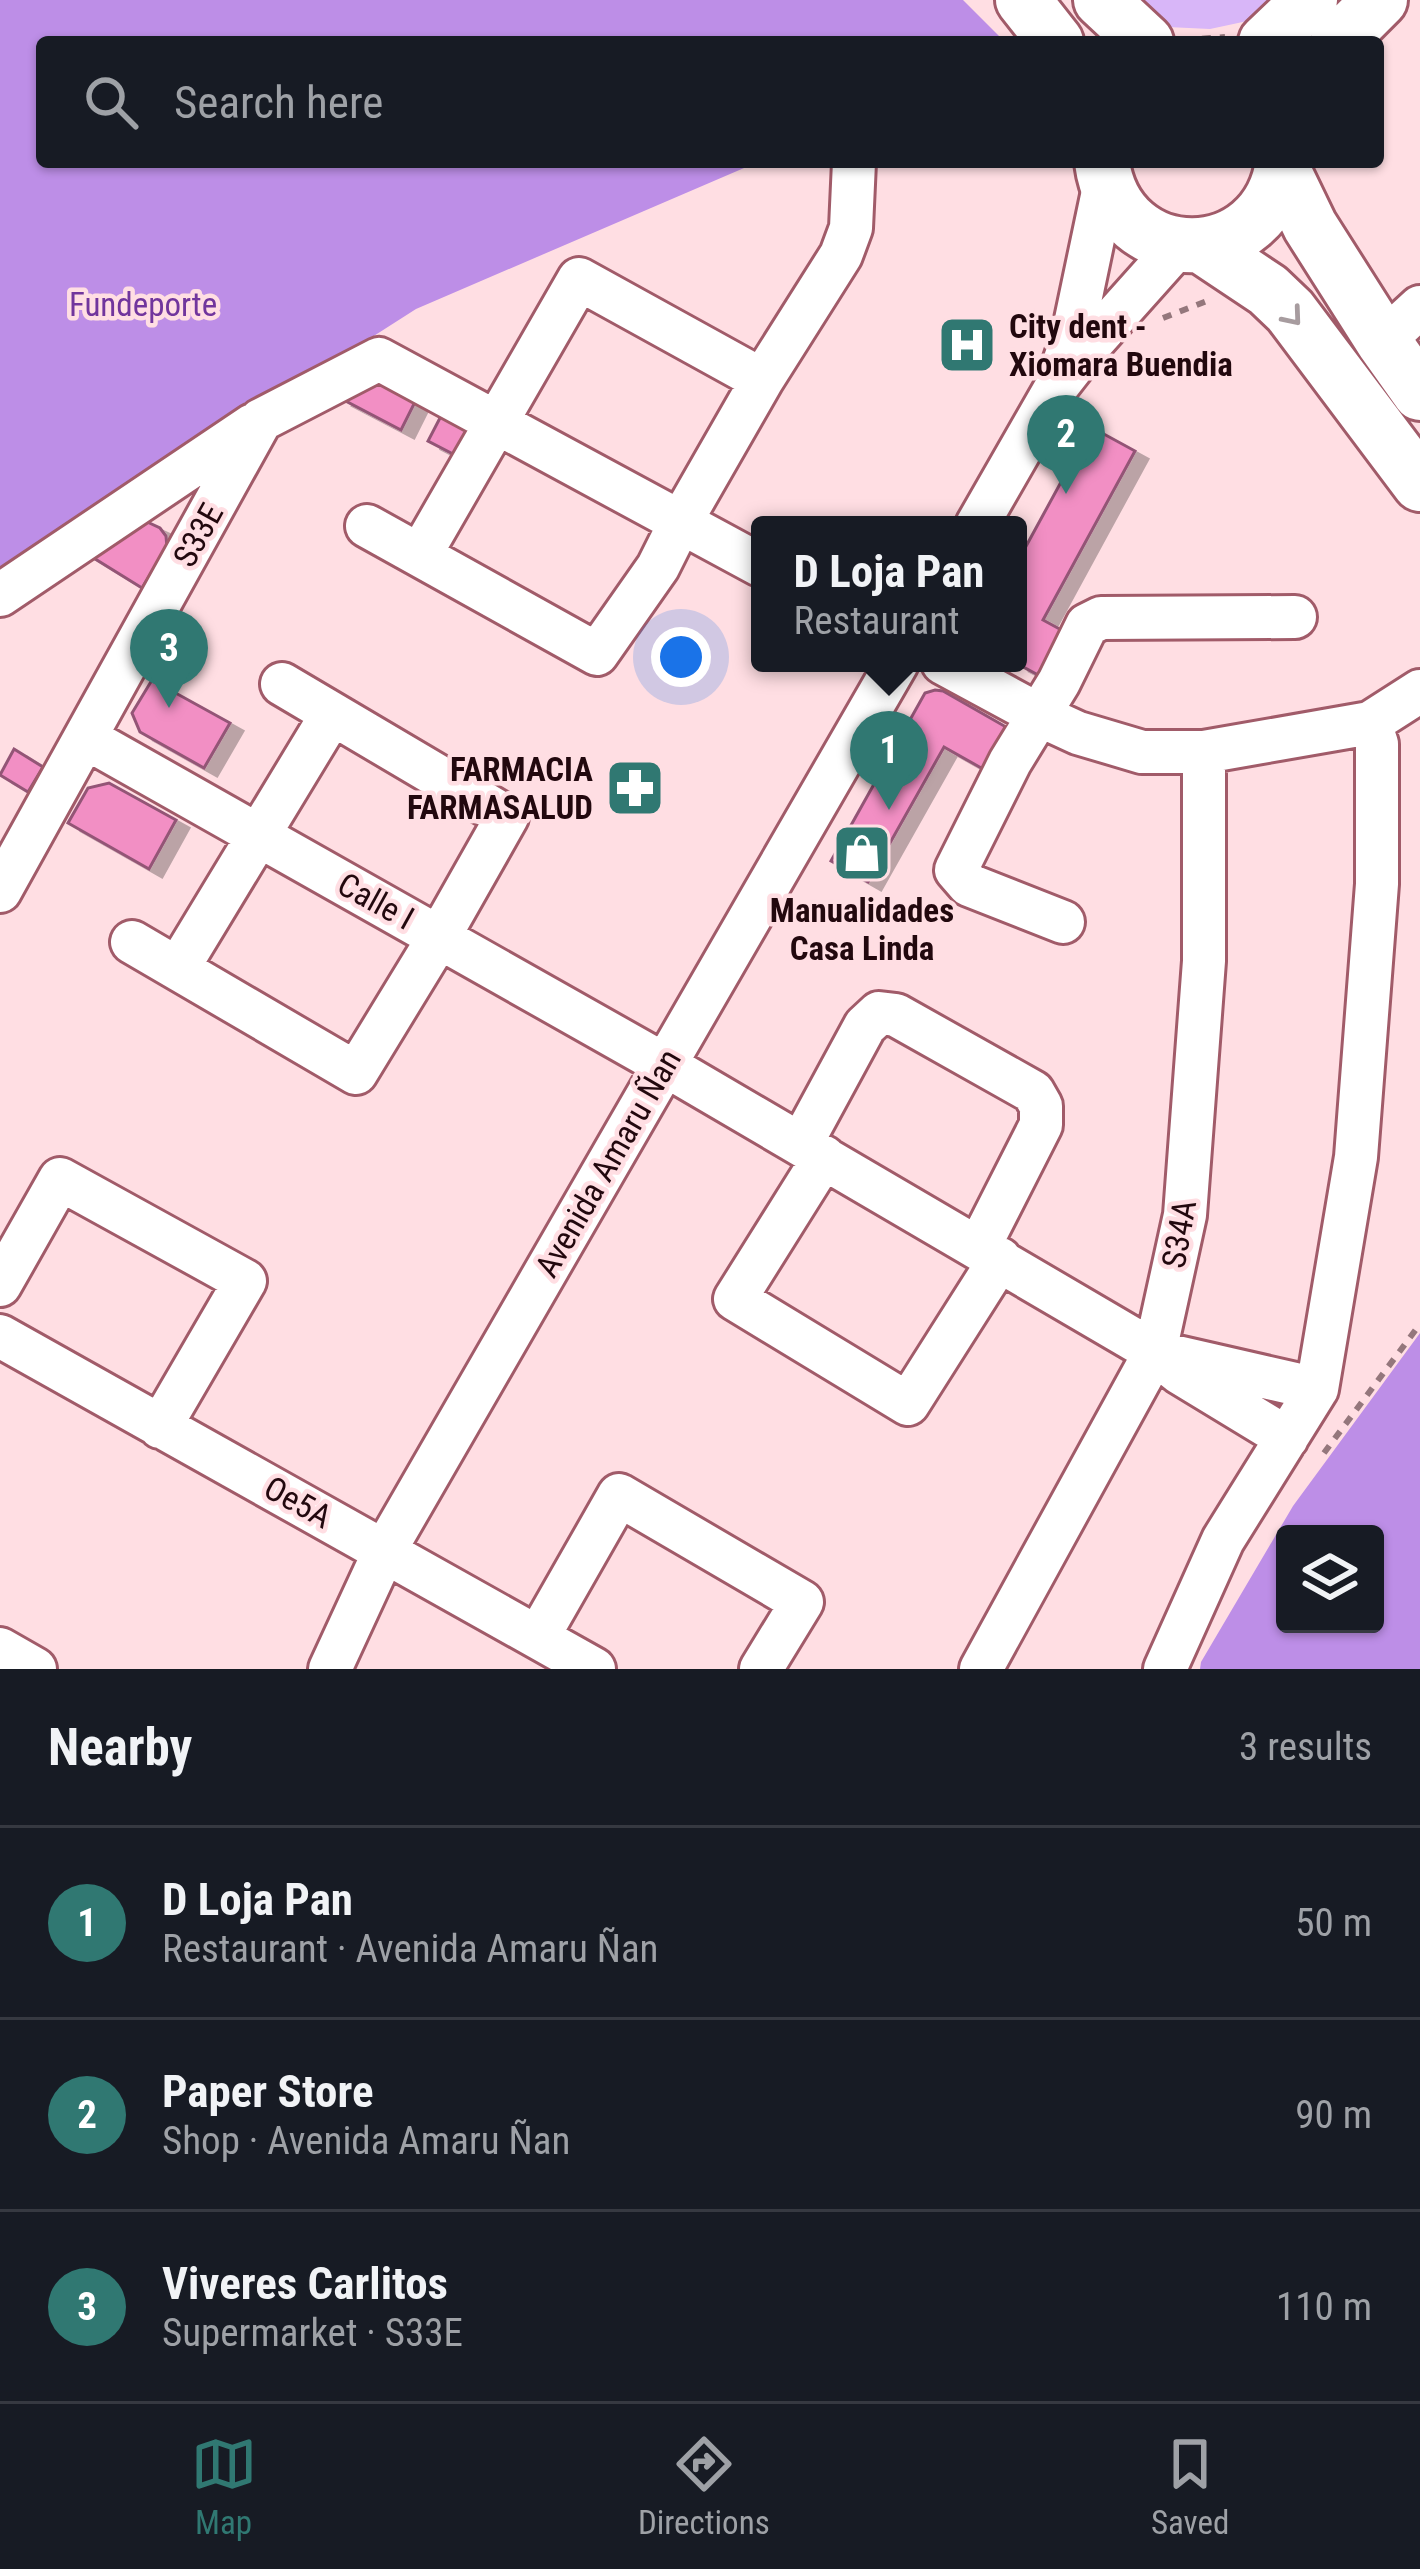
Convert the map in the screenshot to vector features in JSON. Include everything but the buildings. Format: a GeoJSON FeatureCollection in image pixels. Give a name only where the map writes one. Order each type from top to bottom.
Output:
{"type":"FeatureCollection","features":[{"type":"Feature","properties":{"kind":"main road"},"geometry":{"type":"LineString","coordinates":[[1023,0],[1051,36]]}},
{"type":"Feature","properties":{"kind":"main road"},"geometry":{"type":"LineString","coordinates":[[1273,36],[1310,0]]}},
{"type":"Feature","properties":{"kind":"main road"},"geometry":{"type":"LineString","coordinates":[[1344,36],[1380,0]]}},
{"type":"Feature","properties":{"kind":"main road"},"geometry":{"type":"LineString","coordinates":[[1190,246],[1225,240],[1255,220],[1276,191],[1282,168]]}},
{"type":"Feature","properties":{"kind":"main road"},"geometry":{"type":"LineString","coordinates":[[1284,168],[1310,226],[1401,324],[1420,392]]}},
{"type":"Feature","properties":{"kind":"main road"},"geometry":{"type":"LineString","coordinates":[[1104,172],[1113,200],[1139,230],[1190,246],[1256,280],[1290,311],[1420,484]]}},
{"type":"Feature","properties":{"kind":"street"},"geometry":{"type":"LineString","coordinates":[[367,526],[597,653],[658,567],[762,380],[841,255],[851,228],[854,168]]}},
{"type":"Feature","properties":{"kind":"street"},"geometry":{"type":"LineString","coordinates":[[1055,389],[1072,340],[1104,172]]}},
{"type":"Feature","properties":{"kind":"street"},"geometry":{"type":"LineString","coordinates":[[982,516],[1055,389],[1087,348],[1190,246]]}},
{"type":"Feature","properties":{"kind":"street"},"geometry":{"type":"LineString","coordinates":[[420,555],[579,279],[762,380]]}},
{"type":"Feature","properties":{"kind":"street"},"geometry":{"type":"LineString","coordinates":[[0,595],[262,420],[379,359],[751,561]]}},
{"type":"Feature","properties":{"kind":"street","name":"S33E"},"geometry":{"type":"LineString","coordinates":[[0,890],[262,420]]}},
{"type":"Feature","properties":{"kind":"street"},"geometry":{"type":"LineString","coordinates":[[1063,922],[969,885],[956,870],[1087,625],[1101,618],[1295,617]]}},
{"type":"Feature","properties":{"kind":"street","name":"Avenida Amaru Ñan"},"geometry":{"type":"LineString","coordinates":[[330,1669],[385,1550],[893,672]]}},
{"type":"Feature","properties":{"kind":"street"},"geometry":{"type":"LineString","coordinates":[[960,672],[1078,733],[1142,752],[1204,752],[1370,723],[1420,692]]}},
{"type":"Feature","properties":{"kind":"street"},"geometry":{"type":"LineString","coordinates":[[132,942],[356,1073],[439,937],[507,817],[282,684]]}},
{"type":"Feature","properties":{"kind":"street"},"geometry":{"type":"LineString","coordinates":[[178,968],[332,714]]}},
{"type":"Feature","properties":{"kind":"street"},"geometry":{"type":"LineString","coordinates":[[1166,1669],[1223,1540],[1302,1450],[1317,1389],[1356,1157],[1377,884],[1377,744],[1370,723]]}},
{"type":"Feature","properties":{"kind":"street","name":"Calle I"},"geometry":{"type":"LineString","coordinates":[[86,738],[1170,1355]]}},
{"type":"Feature","properties":{"kind":"street","name":"S34A"},"geometry":{"type":"LineString","coordinates":[[980,1669],[1170,1355],[1204,961],[1204,752]]}},
{"type":"Feature","properties":{"kind":"street"},"geometry":{"type":"LineString","coordinates":[[879,1013],[896,1016],[1033,1092],[1041,1106],[1041,1125],[989,1253],[908,1404],[735,1299],[812,1150],[865,1026],[879,1013]]}},
{"type":"Feature","properties":{"kind":"street"},"geometry":{"type":"LineString","coordinates":[[0,1285],[60,1179],[245,1281],[160,1427]]}},
{"type":"Feature","properties":{"kind":"street","name":"Oe5A"},"geometry":{"type":"LineString","coordinates":[[0,1336],[595,1669]]}},
{"type":"Feature","properties":{"kind":"street"},"geometry":{"type":"LineString","coordinates":[[1170,1355],[1317,1389]]}},
{"type":"Feature","properties":{"kind":"street"},"geometry":{"type":"LineString","coordinates":[[1170,1355],[1180,1373],[1302,1450]]}},
{"type":"Feature","properties":{"kind":"street"},"geometry":{"type":"LineString","coordinates":[[538,1637],[619,1495],[802,1602],[761,1669]]}},
{"type":"Feature","properties":{"kind":"street"},"geometry":{"type":"LineString","coordinates":[[0,1649],[35,1669]]}},
{"type":"Feature","properties":{"kind":"path"},"geometry":{"type":"LineString","coordinates":[[1127,25],[1163,36]]}},
{"type":"Feature","properties":{"kind":"path"},"geometry":{"type":"LineString","coordinates":[[1228,36],[1257,26],[1264,36]]}},
{"type":"Feature","properties":{"kind":"path"},"geometry":{"type":"LineString","coordinates":[[1150,329],[1192,305],[1225,296],[1256,280]]}},
{"type":"Feature","properties":{"kind":"path"},"geometry":{"type":"LineString","coordinates":[[1302,1450],[1420,1324]]}},
{"type":"Feature","properties":{"kind":"shaded area"},"geometry":{"type":"Polygon","coordinates":[[[1100,0],[1290,0],[1275,15],[1210,29],[1146,26],[1100,0]]]}},
{"type":"Feature","properties":{"kind":"green space","name":"Fundeporte"},"geometry":{"type":"Polygon","coordinates":[[[0,0],[963,0],[999,36],[36,36],[36,168],[744,168],[416,309],[0,575],[0,0]]]}},
{"type":"Feature","properties":{"kind":"green space"},"geometry":{"type":"Polygon","coordinates":[[[1420,1333],[1420,1669],[1200,1669],[1276,1535],[1276,1633],[1384,1633],[1384,1525],[1282,1525],[1420,1333]]]}},
{"type":"Feature","properties":{"kind":"place","name":"City dent - Xiomara Buendia"},"geometry":{"type":"Point","coordinates":[967,345]}},
{"type":"Feature","properties":{"kind":"place","name":"Paper Store"},"geometry":{"type":"Point","coordinates":[1066,494]}},
{"type":"Feature","properties":{"kind":"place","name":"Viveres Carlitos"},"geometry":{"type":"Point","coordinates":[169,708]}},
{"type":"Feature","properties":{"kind":"place","name":"FARMACIA FARMASALUD"},"geometry":{"type":"Point","coordinates":[635,788]}},
{"type":"Feature","properties":{"kind":"place","name":"D Loja Pan"},"geometry":{"type":"Point","coordinates":[889,810]}},
{"type":"Feature","properties":{"kind":"place","name":"Manualidades Casa Linda"},"geometry":{"type":"Point","coordinates":[862,853]}}]}
